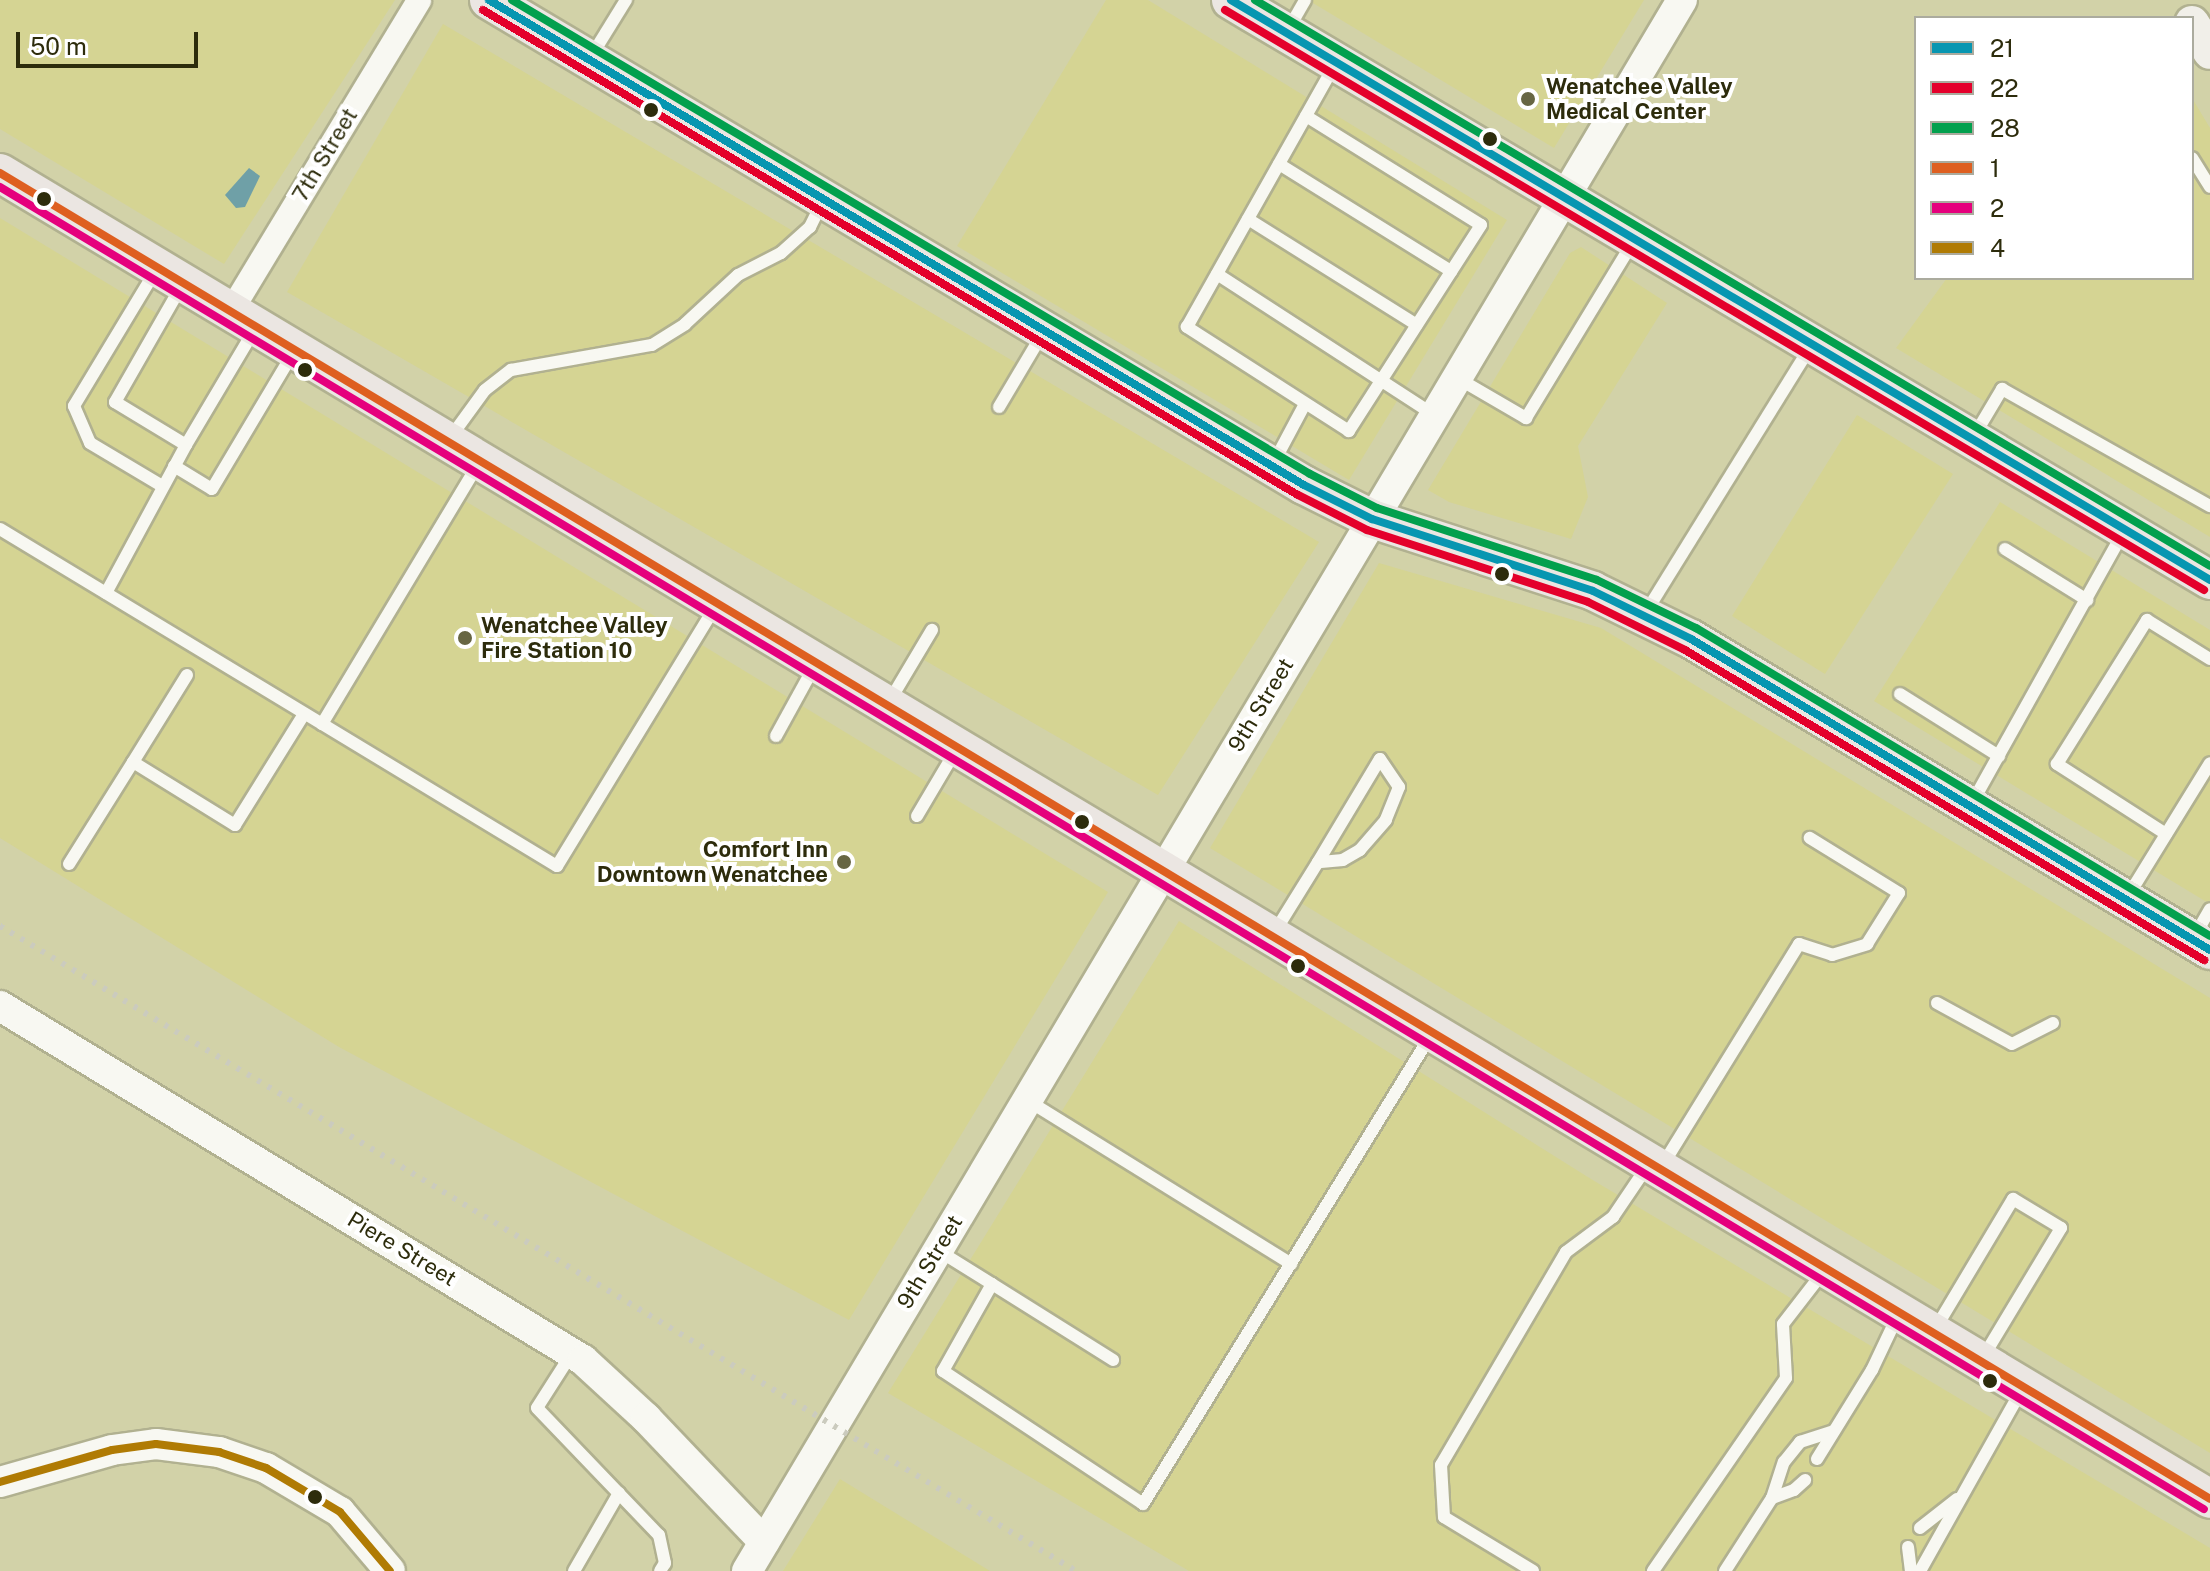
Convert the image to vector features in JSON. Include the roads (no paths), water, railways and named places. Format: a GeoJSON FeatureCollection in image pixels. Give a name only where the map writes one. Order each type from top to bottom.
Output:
{"type":"FeatureCollection","features":[{"type":"Feature","properties":{"kind":"main road"},"geometry":{"type":"LineString","coordinates":[[489,0],[1272,467],[1372,519],[1593,591],[1643,616],[2126,899],[2204,933]]}},
{"type":"Feature","properties":{"kind":"main road"},"geometry":{"type":"LineString","coordinates":[[1231,0],[1562,201],[2210,580]]}},
{"type":"Feature","properties":{"kind":"main road"},"geometry":{"type":"LineString","coordinates":[[2194,26],[2210,52]]}},
{"type":"Feature","properties":{"kind":"main road"},"geometry":{"type":"LineString","coordinates":[[0,173],[2210,1499]]}},
{"type":"Feature","properties":{"kind":"street","name":"7th Street"},"geometry":{"type":"LineString","coordinates":[[244,318],[419,0]]}},
{"type":"Feature","properties":{"kind":"street","name":"9th Street"},"geometry":{"type":"LineString","coordinates":[[747,1571],[1682,0]]}},
{"type":"Feature","properties":{"kind":"street","name":"Piere Street"},"geometry":{"type":"LineString","coordinates":[[2,1011],[572,1353],[627,1399],[764,1542]]}},
{"type":"Feature","properties":{"kind":"street"},"geometry":{"type":"LineString","coordinates":[[0,1482],[127,1448],[156,1444],[219,1452],[266,1468],[340,1512],[390,1571]]}},
{"type":"Feature","properties":{"kind":"lane"},"geometry":{"type":"LineString","coordinates":[[589,60],[626,0]]}},
{"type":"Feature","properties":{"kind":"lane"},"geometry":{"type":"LineString","coordinates":[[1286,34],[1305,0]]}},
{"type":"Feature","properties":{"kind":"lane"},"geometry":{"type":"LineString","coordinates":[[1306,116],[1481,225],[1349,431],[1187,327],[1335,63]]}},
{"type":"Feature","properties":{"kind":"lane"},"geometry":{"type":"LineString","coordinates":[[1279,164],[1451,271]]}},
{"type":"Feature","properties":{"kind":"lane"},"geometry":{"type":"LineString","coordinates":[[2205,169],[2210,187]]}},
{"type":"Feature","properties":{"kind":"lane"},"geometry":{"type":"LineString","coordinates":[[448,441],[485,390],[511,370],[652,345],[685,324],[738,275],[781,253],[810,227],[823,201]]}},
{"type":"Feature","properties":{"kind":"lane"},"geometry":{"type":"LineString","coordinates":[[1248,219],[1417,325]]}},
{"type":"Feature","properties":{"kind":"lane"},"geometry":{"type":"LineString","coordinates":[[1456,378],[1526,418],[1633,242]]}},
{"type":"Feature","properties":{"kind":"lane"},"geometry":{"type":"LineString","coordinates":[[1217,274],[1434,415]]}},
{"type":"Feature","properties":{"kind":"lane"},"geometry":{"type":"LineString","coordinates":[[171,275],[115,402],[186,445]]}},
{"type":"Feature","properties":{"kind":"lane"},"geometry":{"type":"LineString","coordinates":[[162,486],[90,443],[74,406],[171,275]]}},
{"type":"Feature","properties":{"kind":"lane"},"geometry":{"type":"LineString","coordinates":[[106,593],[160,502],[162,486],[186,445],[244,318]]}},
{"type":"Feature","properties":{"kind":"lane"},"geometry":{"type":"LineString","coordinates":[[999,407],[1043,333]]}},
{"type":"Feature","properties":{"kind":"lane"},"geometry":{"type":"LineString","coordinates":[[1643,616],[1810,346]]}},
{"type":"Feature","properties":{"kind":"lane"},"geometry":{"type":"LineString","coordinates":[[174,466],[212,489],[295,349]]}},
{"type":"Feature","properties":{"kind":"lane"},"geometry":{"type":"LineString","coordinates":[[1972,440],[2002,389],[2210,506]]}},
{"type":"Feature","properties":{"kind":"lane"},"geometry":{"type":"LineString","coordinates":[[1272,467],[1305,404]]}},
{"type":"Feature","properties":{"kind":"lane"},"geometry":{"type":"LineString","coordinates":[[322,724],[480,461]]}},
{"type":"Feature","properties":{"kind":"lane"},"geometry":{"type":"LineString","coordinates":[[0,529],[557,866],[717,603]]}},
{"type":"Feature","properties":{"kind":"lane"},"geometry":{"type":"LineString","coordinates":[[1971,806],[2125,530]]}},
{"type":"Feature","properties":{"kind":"lane"},"geometry":{"type":"LineString","coordinates":[[2005,549],[2087,600]]}},
{"type":"Feature","properties":{"kind":"lane"},"geometry":{"type":"LineString","coordinates":[[2166,834],[2057,764],[2147,620],[2210,659]]}},
{"type":"Feature","properties":{"kind":"lane"},"geometry":{"type":"LineString","coordinates":[[887,705],[932,630]]}},
{"type":"Feature","properties":{"kind":"lane"},"geometry":{"type":"LineString","coordinates":[[776,736],[817,662]]}},
{"type":"Feature","properties":{"kind":"lane"},"geometry":{"type":"LineString","coordinates":[[69,864],[187,675]]}},
{"type":"Feature","properties":{"kind":"lane"},"geometry":{"type":"LineString","coordinates":[[1900,694],[1999,756]]}},
{"type":"Feature","properties":{"kind":"lane"},"geometry":{"type":"LineString","coordinates":[[133,762],[235,825],[304,714]]}},
{"type":"Feature","properties":{"kind":"lane"},"geometry":{"type":"LineString","coordinates":[[917,816],[958,747]]}},
{"type":"Feature","properties":{"kind":"lane"},"geometry":{"type":"LineString","coordinates":[[1272,936],[1380,759],[1399,787],[1386,820],[1360,850],[1343,860],[1318,862]]}},
{"type":"Feature","properties":{"kind":"lane"},"geometry":{"type":"LineString","coordinates":[[2126,899],[2210,763]]}},
{"type":"Feature","properties":{"kind":"lane"},"geometry":{"type":"LineString","coordinates":[[1533,1571],[1444,1517],[1441,1465],[1566,1252],[1613,1217],[1655,1166],[1799,944],[1832,955],[1867,944],[1899,893],[1810,838]]}},
{"type":"Feature","properties":{"kind":"lane"},"geometry":{"type":"LineString","coordinates":[[1937,1003],[2012,1044],[2053,1023]]}},
{"type":"Feature","properties":{"kind":"lane"},"geometry":{"type":"LineString","coordinates":[[992,1284],[943,1371],[1143,1504],[1433,1032]]}},
{"type":"Feature","properties":{"kind":"lane"},"geometry":{"type":"LineString","coordinates":[[1027,1100],[1291,1264]]}},
{"type":"Feature","properties":{"kind":"lane"},"geometry":{"type":"LineString","coordinates":[[1933,1333],[2013,1199],[2025,1206],[2061,1228],[1981,1362]]}},
{"type":"Feature","properties":{"kind":"lane"},"geometry":{"type":"LineString","coordinates":[[937,1250],[1113,1360]]}},
{"type":"Feature","properties":{"kind":"lane"},"geometry":{"type":"LineString","coordinates":[[1653,1571],[1786,1378],[1783,1324],[1826,1269]]}},
{"type":"Feature","properties":{"kind":"lane"},"geometry":{"type":"LineString","coordinates":[[1817,1459],[1872,1370],[1899,1313]]}},
{"type":"Feature","properties":{"kind":"lane"},"geometry":{"type":"LineString","coordinates":[[572,1353],[537,1408],[659,1535],[665,1563],[660,1571]]}},
{"type":"Feature","properties":{"kind":"lane"},"geometry":{"type":"LineString","coordinates":[[1920,1571],[2023,1387]]}},
{"type":"Feature","properties":{"kind":"lane"},"geometry":{"type":"LineString","coordinates":[[1725,1571],[1772,1498],[1784,1462],[1800,1442],[1833,1431]]}},
{"type":"Feature","properties":{"kind":"lane"},"geometry":{"type":"LineString","coordinates":[[1772,1498],[1794,1490],[1805,1480]]}},
{"type":"Feature","properties":{"kind":"lane"},"geometry":{"type":"LineString","coordinates":[[574,1571],[619,1493]]}},
{"type":"Feature","properties":{"kind":"lane"},"geometry":{"type":"LineString","coordinates":[[1920,1528],[1962,1495]]}},
{"type":"Feature","properties":{"kind":"lane"},"geometry":{"type":"LineString","coordinates":[[1908,1547],[1911,1571]]}},
{"type":"Feature","properties":{"kind":"water"},"geometry":{"type":"Polygon","coordinates":[[[249,168],[260,176],[245,207],[236,208],[225,195],[249,168]]]}},
{"type":"Feature","properties":{"kind":"railway"},"geometry":{"type":"LineString","coordinates":[[0,926],[1076,1571]]}},
{"type":"Feature","properties":{"kind":"place","name":"Wenatchee Valley Medical Center"},"geometry":{"type":"Point","coordinates":[1528,99]}},
{"type":"Feature","properties":{"kind":"place","name":"Wenatchee Valley Fire Station 10"},"geometry":{"type":"Point","coordinates":[465,638]}},
{"type":"Feature","properties":{"kind":"place","name":"Comfort Inn Downtown Wenatchee"},"geometry":{"type":"Point","coordinates":[844,862]}}]}
